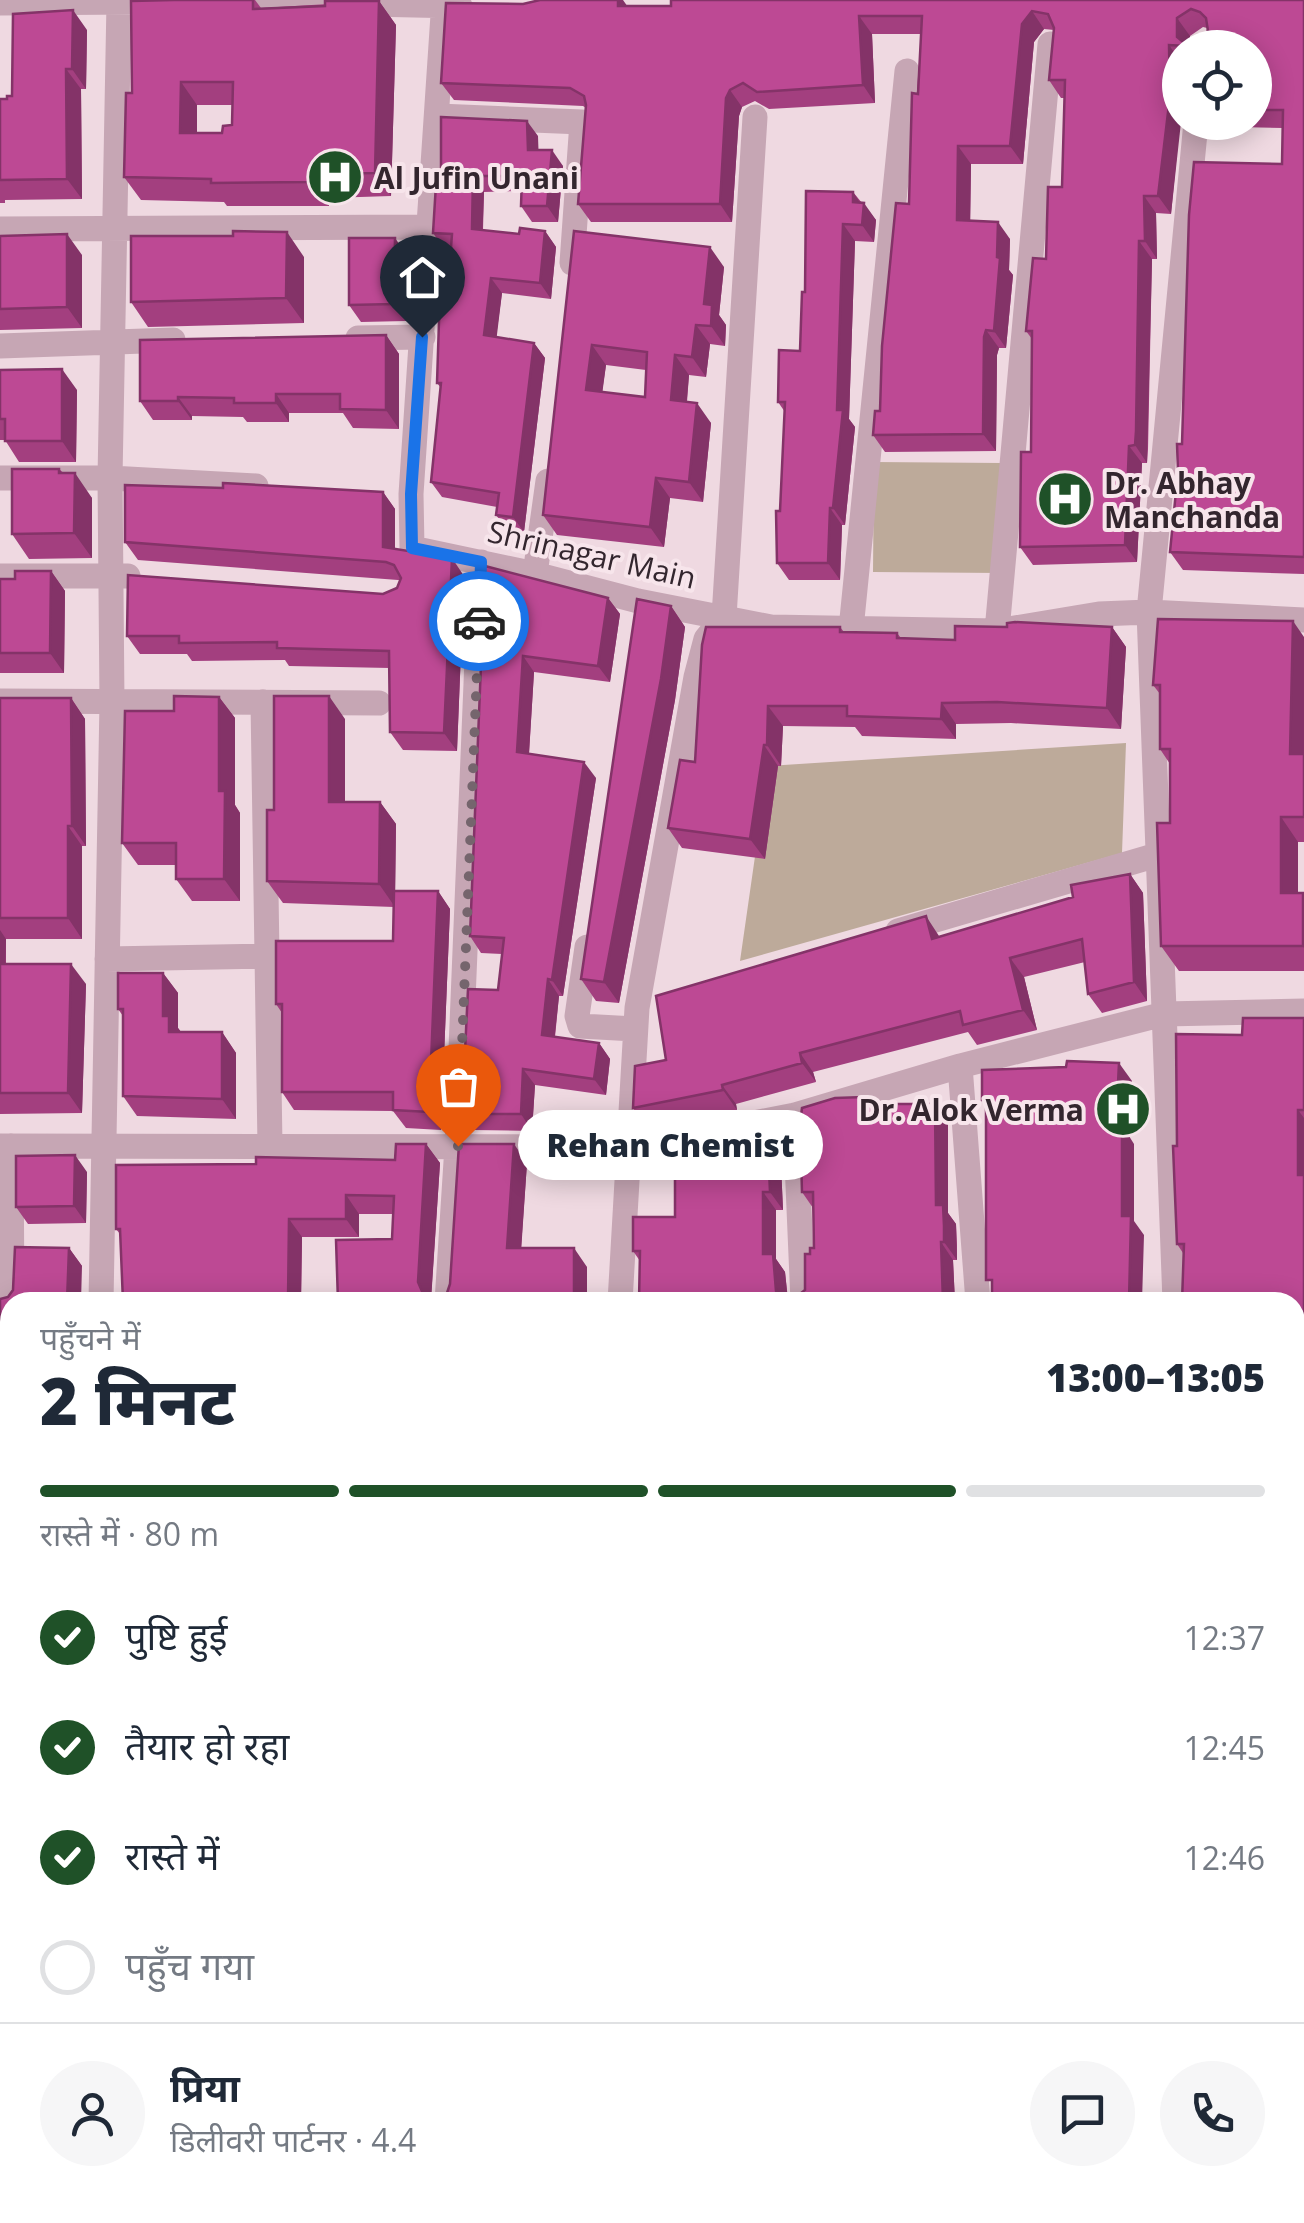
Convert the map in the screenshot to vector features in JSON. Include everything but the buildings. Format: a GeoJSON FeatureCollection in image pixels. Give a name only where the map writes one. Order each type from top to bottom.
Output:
{"type":"FeatureCollection","features":[{"type":"Feature","properties":{"kind":"street"},"geometry":{"type":"LineString","coordinates":[[102,1292],[119,2]]}},
{"type":"Feature","properties":{"kind":"street"},"geometry":{"type":"LineString","coordinates":[[0,3],[158,2]]}},
{"type":"Feature","properties":{"kind":"street"},"geometry":{"type":"LineString","coordinates":[[198,2],[480,6]]}},
{"type":"Feature","properties":{"kind":"street","name":"Shrinagar Main"},"geometry":{"type":"LineString","coordinates":[[444,3],[422,337],[402,493],[412,548],[534,574],[636,611],[724,617],[771,626],[997,631],[1099,614],[1149,612],[1304,620]]}},
{"type":"Feature","properties":{"kind":"street"},"geometry":{"type":"LineString","coordinates":[[997,631],[1050,44]]}},
{"type":"Feature","properties":{"kind":"street"},"geometry":{"type":"LineString","coordinates":[[852,629],[907,71]]}},
{"type":"Feature","properties":{"kind":"street"},"geometry":{"type":"LineString","coordinates":[[438,116],[582,122],[570,282]]}},
{"type":"Feature","properties":{"kind":"street"},"geometry":{"type":"LineString","coordinates":[[621,1292],[642,1013],[696,677],[706,639],[724,617],[755,117]]}},
{"type":"Feature","properties":{"kind":"street"},"geometry":{"type":"LineString","coordinates":[[1175,1292],[1149,612],[1194,140]]}},
{"type":"Feature","properties":{"kind":"street"},"geometry":{"type":"LineString","coordinates":[[0,228],[430,227]]}},
{"type":"Feature","properties":{"kind":"street"},"geometry":{"type":"LineString","coordinates":[[326,338],[422,337]]}},
{"type":"Feature","properties":{"kind":"street"},"geometry":{"type":"LineString","coordinates":[[0,346],[190,340]]}},
{"type":"Feature","properties":{"kind":"street"},"geometry":{"type":"LineString","coordinates":[[534,574],[552,449]]}},
{"type":"Feature","properties":{"kind":"street"},"geometry":{"type":"LineString","coordinates":[[0,478],[110,478],[280,487]]}},
{"type":"Feature","properties":{"kind":"street"},"geometry":{"type":"LineString","coordinates":[[449,1292],[481,562]]}},
{"type":"Feature","properties":{"kind":"street"},"geometry":{"type":"LineString","coordinates":[[0,576],[111,574],[146,578]]}},
{"type":"Feature","properties":{"kind":"street"},"geometry":{"type":"LineString","coordinates":[[0,701],[379,703]]}},
{"type":"Feature","properties":{"kind":"street"},"geometry":{"type":"LineString","coordinates":[[264,702],[270,1146]]}},
{"type":"Feature","properties":{"kind":"street"},"geometry":{"type":"LineString","coordinates":[[878,937],[1158,855]]}},
{"type":"Feature","properties":{"kind":"street"},"geometry":{"type":"LineString","coordinates":[[590,924],[577,1016],[580,1026],[642,1013]]}},
{"type":"Feature","properties":{"kind":"street"},"geometry":{"type":"LineString","coordinates":[[108,959],[268,956]]}},
{"type":"Feature","properties":{"kind":"street"},"geometry":{"type":"LineString","coordinates":[[12,1292],[6,1146],[630,1147],[795,1115],[960,1066],[1164,1014],[1304,1011]]}},
{"type":"Feature","properties":{"kind":"street"},"geometry":{"type":"LineString","coordinates":[[960,1066],[977,1292]]}},
{"type":"Feature","properties":{"kind":"street"},"geometry":{"type":"LineString","coordinates":[[795,1115],[803,1292]]}},
{"type":"Feature","properties":{"kind":"shaded area"},"geometry":{"type":"Polygon","coordinates":[[[874,462],[1002,463],[1001,573],[873,572],[874,462]]]}},
{"type":"Feature","properties":{"kind":"shaded area"},"geometry":{"type":"Polygon","coordinates":[[[1126,743],[1122,853],[740,961],[768,766],[1126,743]]]}},
{"type":"Feature","properties":{"kind":"way so far"},"geometry":{"type":"LineString","coordinates":[[458,1146],[479,621]]}},
{"type":"Feature","properties":{"kind":"place","name":"Al Jufin Unani"},"geometry":{"type":"Point","coordinates":[335,177]}},
{"type":"Feature","properties":{"kind":"place","name":"Dr. Abhay Manchanda"},"geometry":{"type":"Point","coordinates":[1065,499]}},
{"type":"Feature","properties":{"kind":"place","name":"Dr. Alok Verma"},"geometry":{"type":"Point","coordinates":[1123,1109]}},
{"type":"Feature","properties":{"kind":"place","name":"Rehan Chemist"},"geometry":{"type":"Point","coordinates":[458,1146]}},
{"type":"Feature","properties":{"kind":"route"},"geometry":{"type":"LineString","coordinates":[[422,337],[411,494],[412,548],[481,562],[479,621]]}}]}
